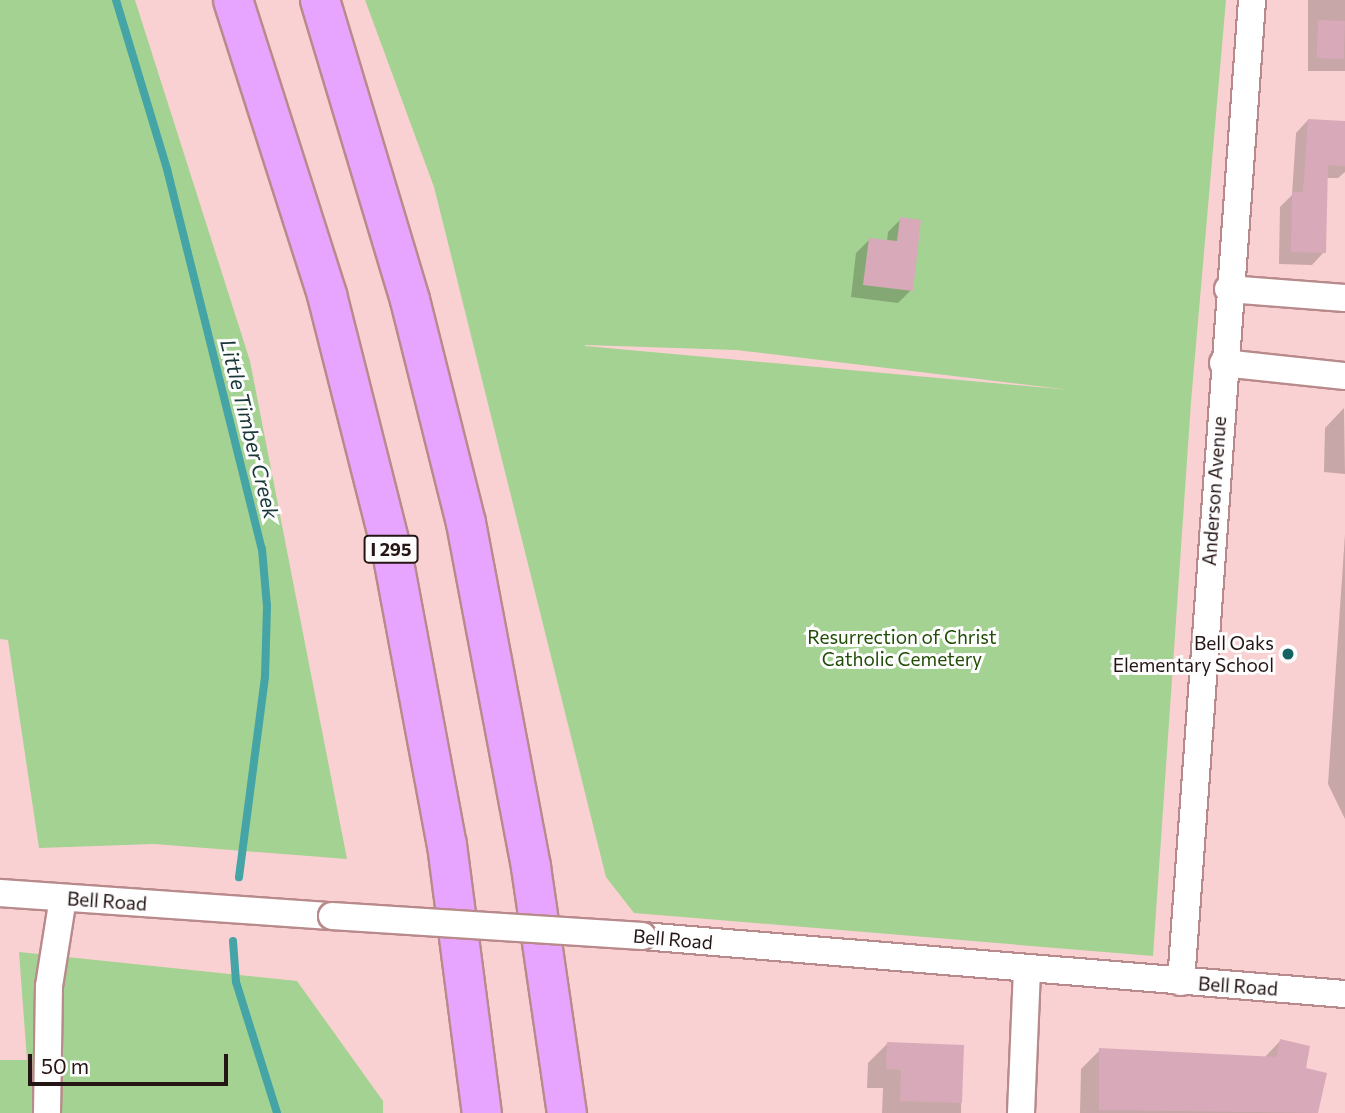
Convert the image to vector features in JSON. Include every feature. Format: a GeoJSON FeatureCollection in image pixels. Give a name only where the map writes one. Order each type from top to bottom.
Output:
{"type":"FeatureCollection","features":[{"type":"Feature","properties":{"kind":"highway","name":"I 295"},"geometry":{"type":"LineString","coordinates":[[233,0],[327,295],[392,552],[447,845],[482,1113]]}},
{"type":"Feature","properties":{"kind":"highway"},"geometry":{"type":"LineString","coordinates":[[317,0],[410,300],[466,523],[531,867],[566,1113]]}},
{"type":"Feature","properties":{"kind":"street","name":"Anderson Avenue"},"geometry":{"type":"LineString","coordinates":[[1181,982],[1228,289],[1252,0]]}},
{"type":"Feature","properties":{"kind":"street"},"geometry":{"type":"LineString","coordinates":[[1228,289],[1345,298]]}},
{"type":"Feature","properties":{"kind":"street"},"geometry":{"type":"LineString","coordinates":[[1223,363],[1345,376]]}},
{"type":"Feature","properties":{"kind":"street","name":"Bell Road"},"geometry":{"type":"LineString","coordinates":[[0,893],[642,936],[1027,971],[1345,994]]}},
{"type":"Feature","properties":{"kind":"street"},"geometry":{"type":"LineString","coordinates":[[47,1113],[49,986],[63,898]]}},
{"type":"Feature","properties":{"kind":"street"},"geometry":{"type":"LineString","coordinates":[[1021,1113],[1027,971]]}},
{"type":"Feature","properties":{"kind":"green space"},"geometry":{"type":"Polygon","coordinates":[[[0,0],[135,0],[250,361],[347,859],[154,844],[39,848],[8,640],[0,639],[0,0]]]}},
{"type":"Feature","properties":{"kind":"green space","name":"Resurrection of Christ Catholic Cemetery"},"geometry":{"type":"Polygon","coordinates":[[[365,0],[1226,0],[1191,402],[1153,956],[634,913],[606,877],[434,187],[365,0]],[[585,345],[1070,390],[736,350],[585,345]]]}},
{"type":"Feature","properties":{"kind":"green space"},"geometry":{"type":"Polygon","coordinates":[[[19,952],[297,981],[383,1101],[383,1113],[0,1113],[0,1060],[27,1060],[19,952]]]}},
{"type":"Feature","properties":{"kind":"building"},"geometry":{"type":"Polygon","coordinates":[[[1318,20],[1345,21],[1344,59],[1317,58],[1318,20]]]}},
{"type":"Feature","properties":{"kind":"building"},"geometry":{"type":"Polygon","coordinates":[[[1308,119],[1345,121],[1345,166],[1328,165],[1326,253],[1291,252],[1292,192],[1303,192],[1308,119]]]}},
{"type":"Feature","properties":{"kind":"building"},"geometry":{"type":"Polygon","coordinates":[[[900,217],[921,220],[913,291],[863,285],[869,238],[897,241],[900,217]]]}},
{"type":"Feature","properties":{"kind":"building"},"geometry":{"type":"Polygon","coordinates":[[[1280,1039],[1310,1046],[1306,1068],[1327,1073],[1318,1113],[1099,1110],[1099,1048],[1276,1057],[1280,1039]]]}},
{"type":"Feature","properties":{"kind":"building"},"geometry":{"type":"Polygon","coordinates":[[[887,1042],[964,1045],[962,1103],[900,1101],[901,1070],[886,1069],[887,1042]]]}},
{"type":"Feature","properties":{"kind":"waterway","name":"Little Timber Creek"},"geometry":{"type":"LineString","coordinates":[[116,0],[167,169],[262,549],[267,606],[265,677],[239,877]]}},
{"type":"Feature","properties":{"kind":"waterway","name":"Little Timber Creek"},"geometry":{"type":"LineString","coordinates":[[233,941],[236,982],[277,1113]]}},
{"type":"Feature","properties":{"kind":"place","name":"Bell Oaks Elementary School"},"geometry":{"type":"Point","coordinates":[1288,654]}}]}
